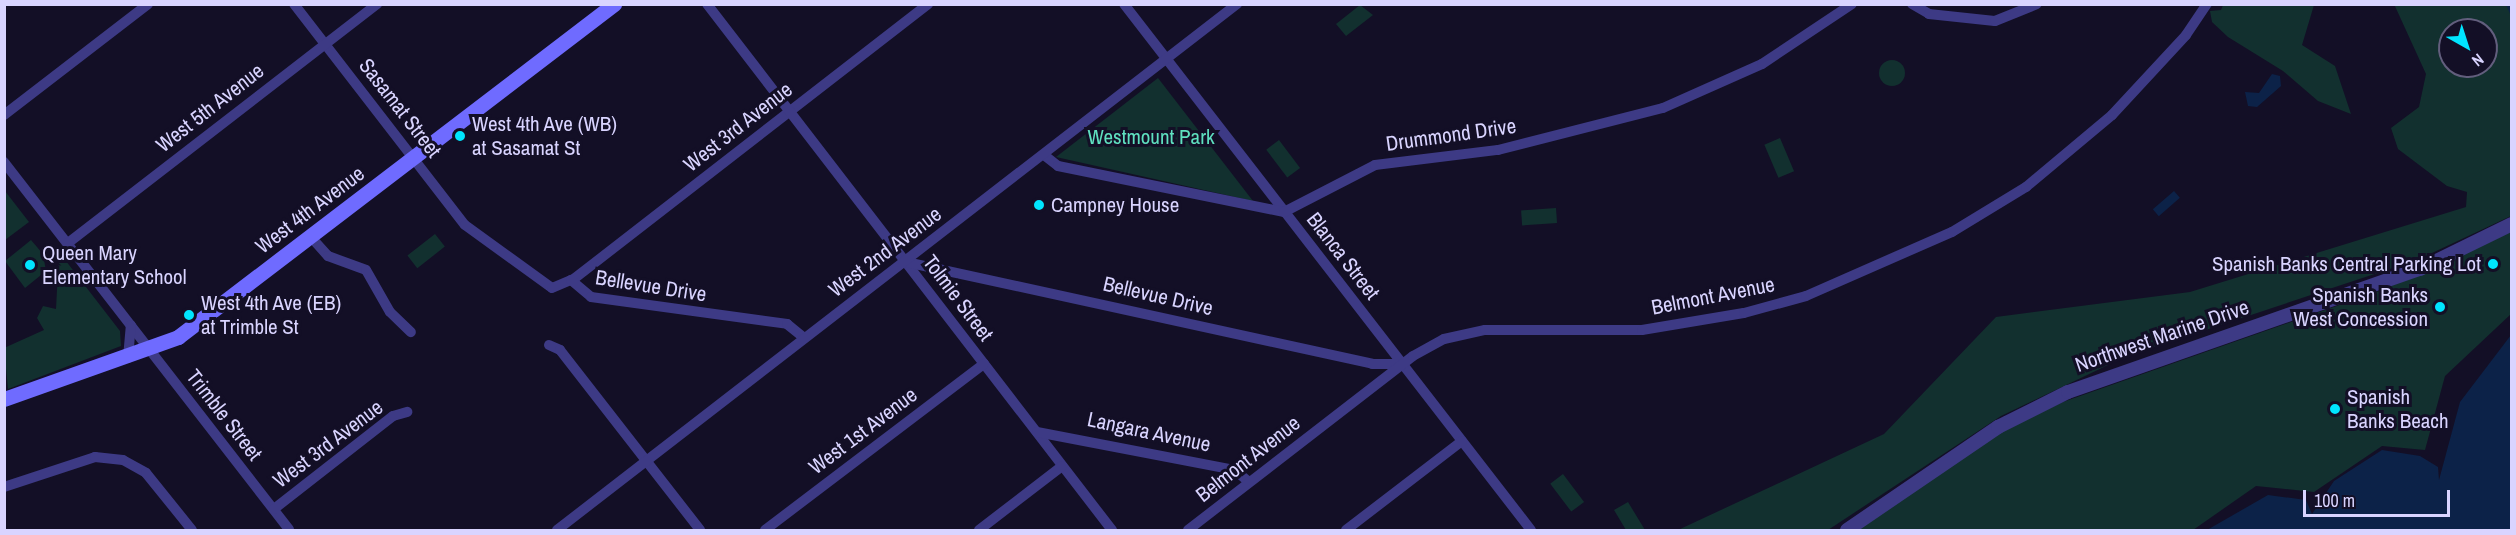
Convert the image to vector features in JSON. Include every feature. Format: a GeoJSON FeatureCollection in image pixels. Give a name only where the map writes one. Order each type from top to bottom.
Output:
{"type":"FeatureCollection","features":[{"type":"Feature","properties":{"kind":"main road","name":"West 4th Avenue"},"geometry":{"type":"LineString","coordinates":[[4,399],[128,358],[178,337],[614,4]]}},
{"type":"Feature","properties":{"kind":"street"},"geometry":{"type":"LineString","coordinates":[[4,115],[148,4]]}},
{"type":"Feature","properties":{"kind":"street","name":"Sasamat Street"},"geometry":{"type":"LineString","coordinates":[[294,4],[476,234]]}},
{"type":"Feature","properties":{"kind":"street","name":"West 5th Avenue"},"geometry":{"type":"LineString","coordinates":[[68,243],[377,4]]}},
{"type":"Feature","properties":{"kind":"street","name":"Tolmie Street"},"geometry":{"type":"LineString","coordinates":[[707,4],[1112,531]]}},
{"type":"Feature","properties":{"kind":"street","name":"West 3rd Avenue"},"geometry":{"type":"LineString","coordinates":[[571,280],[928,4]]}},
{"type":"Feature","properties":{"kind":"street","name":"Blanca Street"},"geometry":{"type":"LineString","coordinates":[[1124,4],[1531,531]]}},
{"type":"Feature","properties":{"kind":"street","name":"West 2nd Avenue"},"geometry":{"type":"LineString","coordinates":[[557,531],[1237,4]]}},
{"type":"Feature","properties":{"kind":"street","name":"Drummond Drive"},"geometry":{"type":"LineString","coordinates":[[1284,212],[1375,165],[1498,150],[1663,108],[1762,64],[1852,4]]}},
{"type":"Feature","properties":{"kind":"street"},"geometry":{"type":"LineString","coordinates":[[1912,4],[1929,14],[1995,21],[2037,4]]}},
{"type":"Feature","properties":{"kind":"street","name":"Belmont Avenue"},"geometry":{"type":"LineString","coordinates":[[1188,531],[1402,364],[1467,332],[1642,330],[1744,314],[1862,274],[1979,218],[2052,168],[2112,115],[2186,35],[2207,4]]}},
{"type":"Feature","properties":{"kind":"street"},"geometry":{"type":"LineString","coordinates":[[1044,155],[1058,166],[1284,212]]}},
{"type":"Feature","properties":{"kind":"street","name":"Trimble Street"},"geometry":{"type":"LineString","coordinates":[[4,162],[289,531]]}},
{"type":"Feature","properties":{"kind":"street","name":"Northwest Marine Drive"},"geometry":{"type":"LineString","coordinates":[[1847,531],[1998,427],[2058,397],[2420,269],[2511,224]]}},
{"type":"Feature","properties":{"kind":"street","name":"Bellevue Drive"},"geometry":{"type":"LineString","coordinates":[[476,234],[546,285],[571,280],[591,297],[787,324],[804,338]]}},
{"type":"Feature","properties":{"kind":"street"},"geometry":{"type":"LineString","coordinates":[[310,236],[328,256],[366,270],[390,312],[411,332]]}},
{"type":"Feature","properties":{"kind":"street","name":"Bellevue Drive"},"geometry":{"type":"LineString","coordinates":[[906,262],[1369,364],[1402,364]]}},
{"type":"Feature","properties":{"kind":"street"},"geometry":{"type":"LineString","coordinates":[[128,358],[131,325]]}},
{"type":"Feature","properties":{"kind":"street"},"geometry":{"type":"LineString","coordinates":[[549,345],[560,350],[700,531]]}},
{"type":"Feature","properties":{"kind":"street","name":"West 1st Avenue"},"geometry":{"type":"LineString","coordinates":[[765,531],[984,363]]}},
{"type":"Feature","properties":{"kind":"street","name":"West 3rd Avenue"},"geometry":{"type":"LineString","coordinates":[[274,509],[393,416],[407,411]]}},
{"type":"Feature","properties":{"kind":"street","name":"Langara Avenue"},"geometry":{"type":"LineString","coordinates":[[1037,432],[1235,470],[1249,482]]}},
{"type":"Feature","properties":{"kind":"street"},"geometry":{"type":"LineString","coordinates":[[1346,531],[1462,441]]}},
{"type":"Feature","properties":{"kind":"street"},"geometry":{"type":"LineString","coordinates":[[4,487],[95,457],[123,460],[146,473],[192,531]]}},
{"type":"Feature","properties":{"kind":"street"},"geometry":{"type":"LineString","coordinates":[[979,531],[1062,466]]}},
{"type":"Feature","properties":{"kind":"green space"},"geometry":{"type":"Polygon","coordinates":[[[2394,4],[2511,5],[2511,216],[2417,260],[2127,356],[2001,416],[1828,530],[1678,530],[1884,434],[1996,317],[2190,292],[2466,207],[2467,192],[2447,186],[2398,149],[2391,128],[2419,107],[2426,74],[2394,4]]]}},
{"type":"Feature","properties":{"kind":"green space"},"geometry":{"type":"Polygon","coordinates":[[[1360,5],[1373,15],[1346,36],[1336,24],[1360,5]]]}},
{"type":"Feature","properties":{"kind":"green space"},"geometry":{"type":"Polygon","coordinates":[[[2223,5],[2314,5],[2302,45],[2335,66],[2351,114],[2318,101],[2283,71],[2228,37],[2212,22],[2210,11],[2221,10],[2223,5]]]}},
{"type":"Feature","properties":{"kind":"green space"},"geometry":{"type":"Polygon","coordinates":[[[1892,60],[1901,64],[1905,73],[1901,82],[1892,86],[1883,82],[1879,73],[1883,64],[1892,60]]]}},
{"type":"Feature","properties":{"kind":"green space","name":"Westmount Park"},"geometry":{"type":"Polygon","coordinates":[[[1158,78],[1253,201],[1056,157],[1158,78]]]}},
{"type":"Feature","properties":{"kind":"green space"},"geometry":{"type":"Polygon","coordinates":[[[1780,138],[1794,171],[1778,178],[1764,145],[1780,138]]]}},
{"type":"Feature","properties":{"kind":"green space"},"geometry":{"type":"Polygon","coordinates":[[[1279,140],[1300,168],[1287,178],[1266,150],[1279,140]]]}},
{"type":"Feature","properties":{"kind":"green space"},"geometry":{"type":"Polygon","coordinates":[[[5,191],[29,222],[5,240],[5,191]]]}},
{"type":"Feature","properties":{"kind":"green space"},"geometry":{"type":"Polygon","coordinates":[[[1556,208],[1557,223],[1522,225],[1521,210],[1556,208]]]}},
{"type":"Feature","properties":{"kind":"green space"},"geometry":{"type":"Polygon","coordinates":[[[2511,229],[2511,314],[2445,376],[2425,450],[2382,446],[2314,492],[2256,486],[2193,530],[1858,530],[2006,428],[2063,402],[2385,289],[2511,229]]]}},
{"type":"Feature","properties":{"kind":"green space"},"geometry":{"type":"Polygon","coordinates":[[[435,234],[445,247],[417,268],[407,256],[435,234]]]}},
{"type":"Feature","properties":{"kind":"green space"},"geometry":{"type":"Polygon","coordinates":[[[31,240],[43,254],[46,271],[25,288],[5,261],[31,240]]]}},
{"type":"Feature","properties":{"kind":"green space"},"geometry":{"type":"Polygon","coordinates":[[[59,252],[120,331],[121,346],[8,389],[4,348],[44,330],[37,318],[43,306],[56,309],[59,252]]]}},
{"type":"Feature","properties":{"kind":"green space"},"geometry":{"type":"Polygon","coordinates":[[[1563,474],[1584,502],[1571,512],[1550,484],[1563,474]]]}},
{"type":"Feature","properties":{"kind":"green space"},"geometry":{"type":"Polygon","coordinates":[[[1628,502],[1645,530],[1626,530],[1614,510],[1628,502]]]}},
{"type":"Feature","properties":{"kind":"water"},"geometry":{"type":"Polygon","coordinates":[[[2272,74],[2280,76],[2281,86],[2257,107],[2248,106],[2245,92],[2259,93],[2272,74]]]}},
{"type":"Feature","properties":{"kind":"water"},"geometry":{"type":"Polygon","coordinates":[[[2174,191],[2180,198],[2159,216],[2153,209],[2174,191]]]}},
{"type":"Feature","properties":{"kind":"water"},"geometry":{"type":"Polygon","coordinates":[[[2511,335],[2511,530],[2207,530],[2268,495],[2306,500],[2312,514],[2334,481],[2382,450],[2420,456],[2438,467],[2439,480],[2460,402],[2511,335]]]}},
{"type":"Feature","properties":{"kind":"waterway"},"geometry":{"type":"LineString","coordinates":[[2507,4],[2512,15]]}},
{"type":"Feature","properties":{"kind":"place","name":"West 4th Ave (WB) at Sasamat St"},"geometry":{"type":"Point","coordinates":[460,136]}},
{"type":"Feature","properties":{"kind":"place","name":"Campney House"},"geometry":{"type":"Point","coordinates":[1039,205]}},
{"type":"Feature","properties":{"kind":"place","name":"Spanish Banks Central Parking Lot"},"geometry":{"type":"Point","coordinates":[2493,264]}},
{"type":"Feature","properties":{"kind":"place","name":"Queen Mary Elementary School"},"geometry":{"type":"Point","coordinates":[30,265]}},
{"type":"Feature","properties":{"kind":"place","name":"Spanish Banks West Concession"},"geometry":{"type":"Point","coordinates":[2440,307]}},
{"type":"Feature","properties":{"kind":"place","name":"West 4th Ave (EB) at Trimble St"},"geometry":{"type":"Point","coordinates":[189,315]}},
{"type":"Feature","properties":{"kind":"place","name":"Spanish Banks Beach"},"geometry":{"type":"Point","coordinates":[2335,409]}}]}
